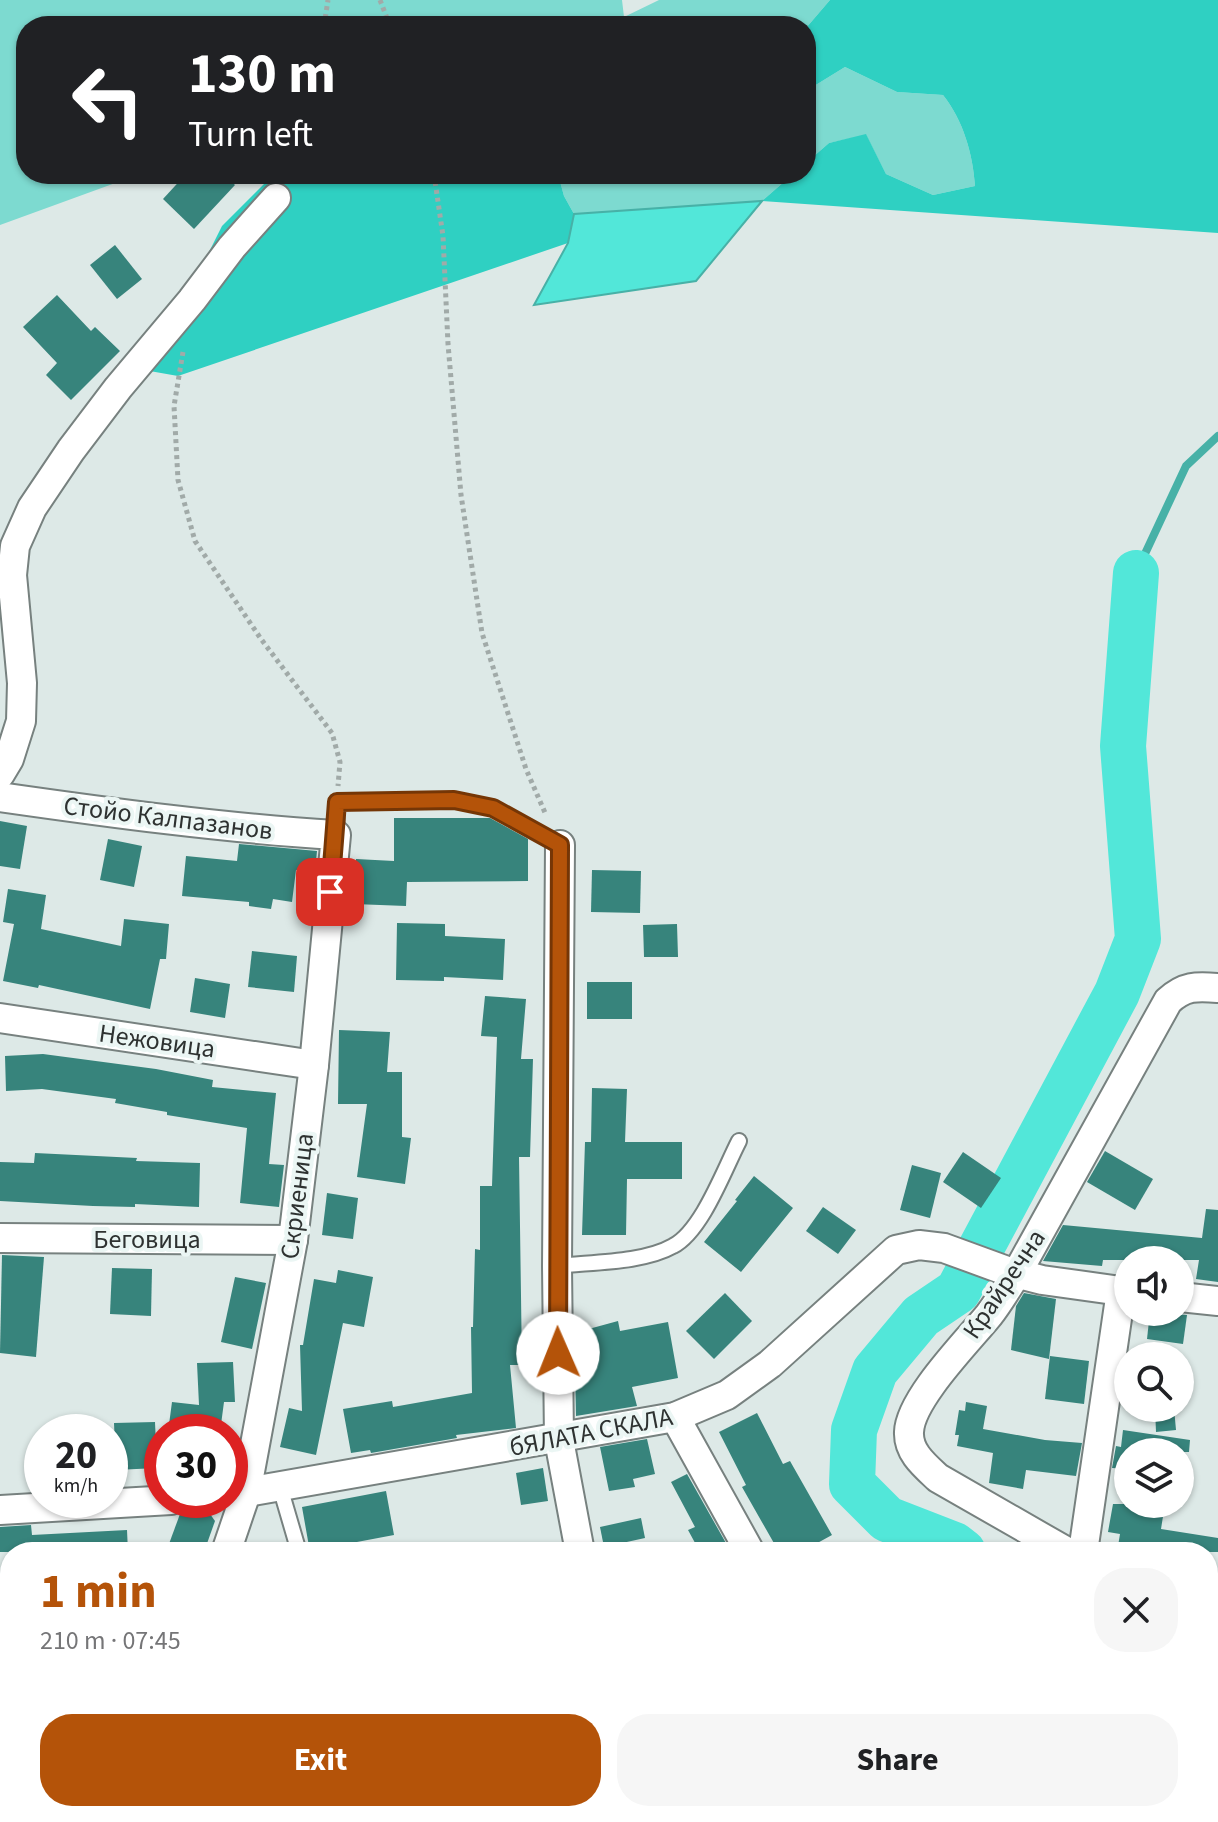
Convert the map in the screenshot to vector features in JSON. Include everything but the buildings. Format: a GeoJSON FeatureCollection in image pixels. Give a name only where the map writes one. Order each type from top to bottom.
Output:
{"type":"FeatureCollection","features":[{"type":"Feature","properties":{"kind":"street"},"geometry":{"type":"LineString","coordinates":[[0,778],[21,721],[22,683],[6,573],[32,508],[118,388],[232,247],[276,198]]}},
{"type":"Feature","properties":{"kind":"street","name":"Стойо Калпазанов"},"geometry":{"type":"LineString","coordinates":[[0,778],[143,818],[249,830],[336,835]]}},
{"type":"Feature","properties":{"kind":"street","name":"Скриеница"},"geometry":{"type":"LineString","coordinates":[[248,1448],[293,1240],[314,1065],[336,835]]}},
{"type":"Feature","properties":{"kind":"street"},"geometry":{"type":"LineString","coordinates":[[560,845],[559,1440],[578,1542]]}},
{"type":"Feature","properties":{"kind":"street","name":"Крайречна"},"geometry":{"type":"LineString","coordinates":[[1050,1542],[938,1478],[921,1462],[911,1448],[909,1431],[914,1413],[929,1388],[991,1313],[1168,1001],[1181,989],[1195,986],[1218,988]]}},
{"type":"Feature","properties":{"kind":"street","name":"Нежовица"},"geometry":{"type":"LineString","coordinates":[[0,1018],[314,1065]]}},
{"type":"Feature","properties":{"kind":"street","name":"Беговица"},"geometry":{"type":"LineString","coordinates":[[0,1238],[293,1240]]}},
{"type":"Feature","properties":{"kind":"street","name":"бЯЛАТА СКАЛА"},"geometry":{"type":"LineString","coordinates":[[248,1492],[559,1440],[675,1417],[727,1395],[770,1364],[896,1250],[919,1245],[944,1248],[1012,1272]]}},
{"type":"Feature","properties":{"kind":"street"},"geometry":{"type":"LineString","coordinates":[[1012,1272],[1042,1280],[1114,1290]]}},
{"type":"Feature","properties":{"kind":"street"},"geometry":{"type":"LineString","coordinates":[[1194,1298],[1218,1301]]}},
{"type":"Feature","properties":{"kind":"street"},"geometry":{"type":"LineString","coordinates":[[1085,1542],[1119,1326]]}},
{"type":"Feature","properties":{"kind":"street"},"geometry":{"type":"LineString","coordinates":[[675,1417],[744,1542]]}},
{"type":"Feature","properties":{"kind":"street"},"geometry":{"type":"LineString","coordinates":[[0,1510],[144,1502]]}},
{"type":"Feature","properties":{"kind":"street","name":"Скриеница"},"geometry":{"type":"LineString","coordinates":[[228,1542],[233,1518]]}},
{"type":"Feature","properties":{"kind":"lane"},"geometry":{"type":"LineString","coordinates":[[336,835],[337,802],[454,800],[493,808],[560,845]]}},
{"type":"Feature","properties":{"kind":"lane"},"geometry":{"type":"LineString","coordinates":[[557,1266],[649,1256],[675,1246],[697,1223],[739,1141]]}},
{"type":"Feature","properties":{"kind":"lane"},"geometry":{"type":"LineString","coordinates":[[280,1487],[296,1542]]}},
{"type":"Feature","properties":{"kind":"path"},"geometry":{"type":"LineString","coordinates":[[435,184],[443,236],[448,344],[461,495],[482,633],[526,769],[560,845]]}},
{"type":"Feature","properties":{"kind":"path"},"geometry":{"type":"LineString","coordinates":[[185,345],[174,406],[178,480],[195,541],[252,627],[332,733],[340,762],[337,802]]}},
{"type":"Feature","properties":{"kind":"shaded area"},"geometry":{"type":"Polygon","coordinates":[[[0,0],[622,0],[624,16],[16,16],[16,184],[113,184],[0,225],[0,0]]]}},
{"type":"Feature","properties":{"kind":"shaded area"},"geometry":{"type":"Polygon","coordinates":[[[659,0],[830,0],[816,16],[626,16],[659,0]]]}},
{"type":"Feature","properties":{"kind":"shaded area"},"geometry":{"type":"Polygon","coordinates":[[[830,0],[1218,0],[1218,233],[762,201],[782,184],[816,184],[816,154],[829,143],[866,134],[886,174],[933,195],[975,186],[966,138],[943,95],[897,92],[845,67],[816,85],[816,16],[830,0]]]}},
{"type":"Feature","properties":{"kind":"shaded area"},"geometry":{"type":"Polygon","coordinates":[[[845,67],[897,92],[943,95],[966,138],[975,186],[933,195],[886,174],[866,135],[829,143],[816,154],[816,85],[845,67]]]}},
{"type":"Feature","properties":{"kind":"shaded area"},"geometry":{"type":"Polygon","coordinates":[[[264,184],[561,184],[574,214],[568,243],[178,376],[127,367],[167,336],[222,226],[264,184]]]}},
{"type":"Feature","properties":{"kind":"shaded area"},"geometry":{"type":"Polygon","coordinates":[[[561,184],[782,184],[762,201],[574,214],[561,184]]]}},
{"type":"Feature","properties":{"kind":"shaded area"},"geometry":{"type":"Polygon","coordinates":[[[762,201],[696,281],[534,305],[568,243],[574,214],[762,201]]]}},
{"type":"Feature","properties":{"kind":"waterway"},"geometry":{"type":"LineString","coordinates":[[1136,573],[1186,466],[1218,436]]}},
{"type":"Feature","properties":{"kind":"waterway"},"geometry":{"type":"LineString","coordinates":[[946,1542],[887,1519],[852,1484],[854,1430],[875,1371],[921,1316],[958,1291],[1117,993],[1138,939],[1123,746],[1136,573]]}},
{"type":"Feature","properties":{"kind":"route"},"geometry":{"type":"LineString","coordinates":[[330,892],[337,802],[454,800],[493,808],[560,845],[558,1353]]}}]}
